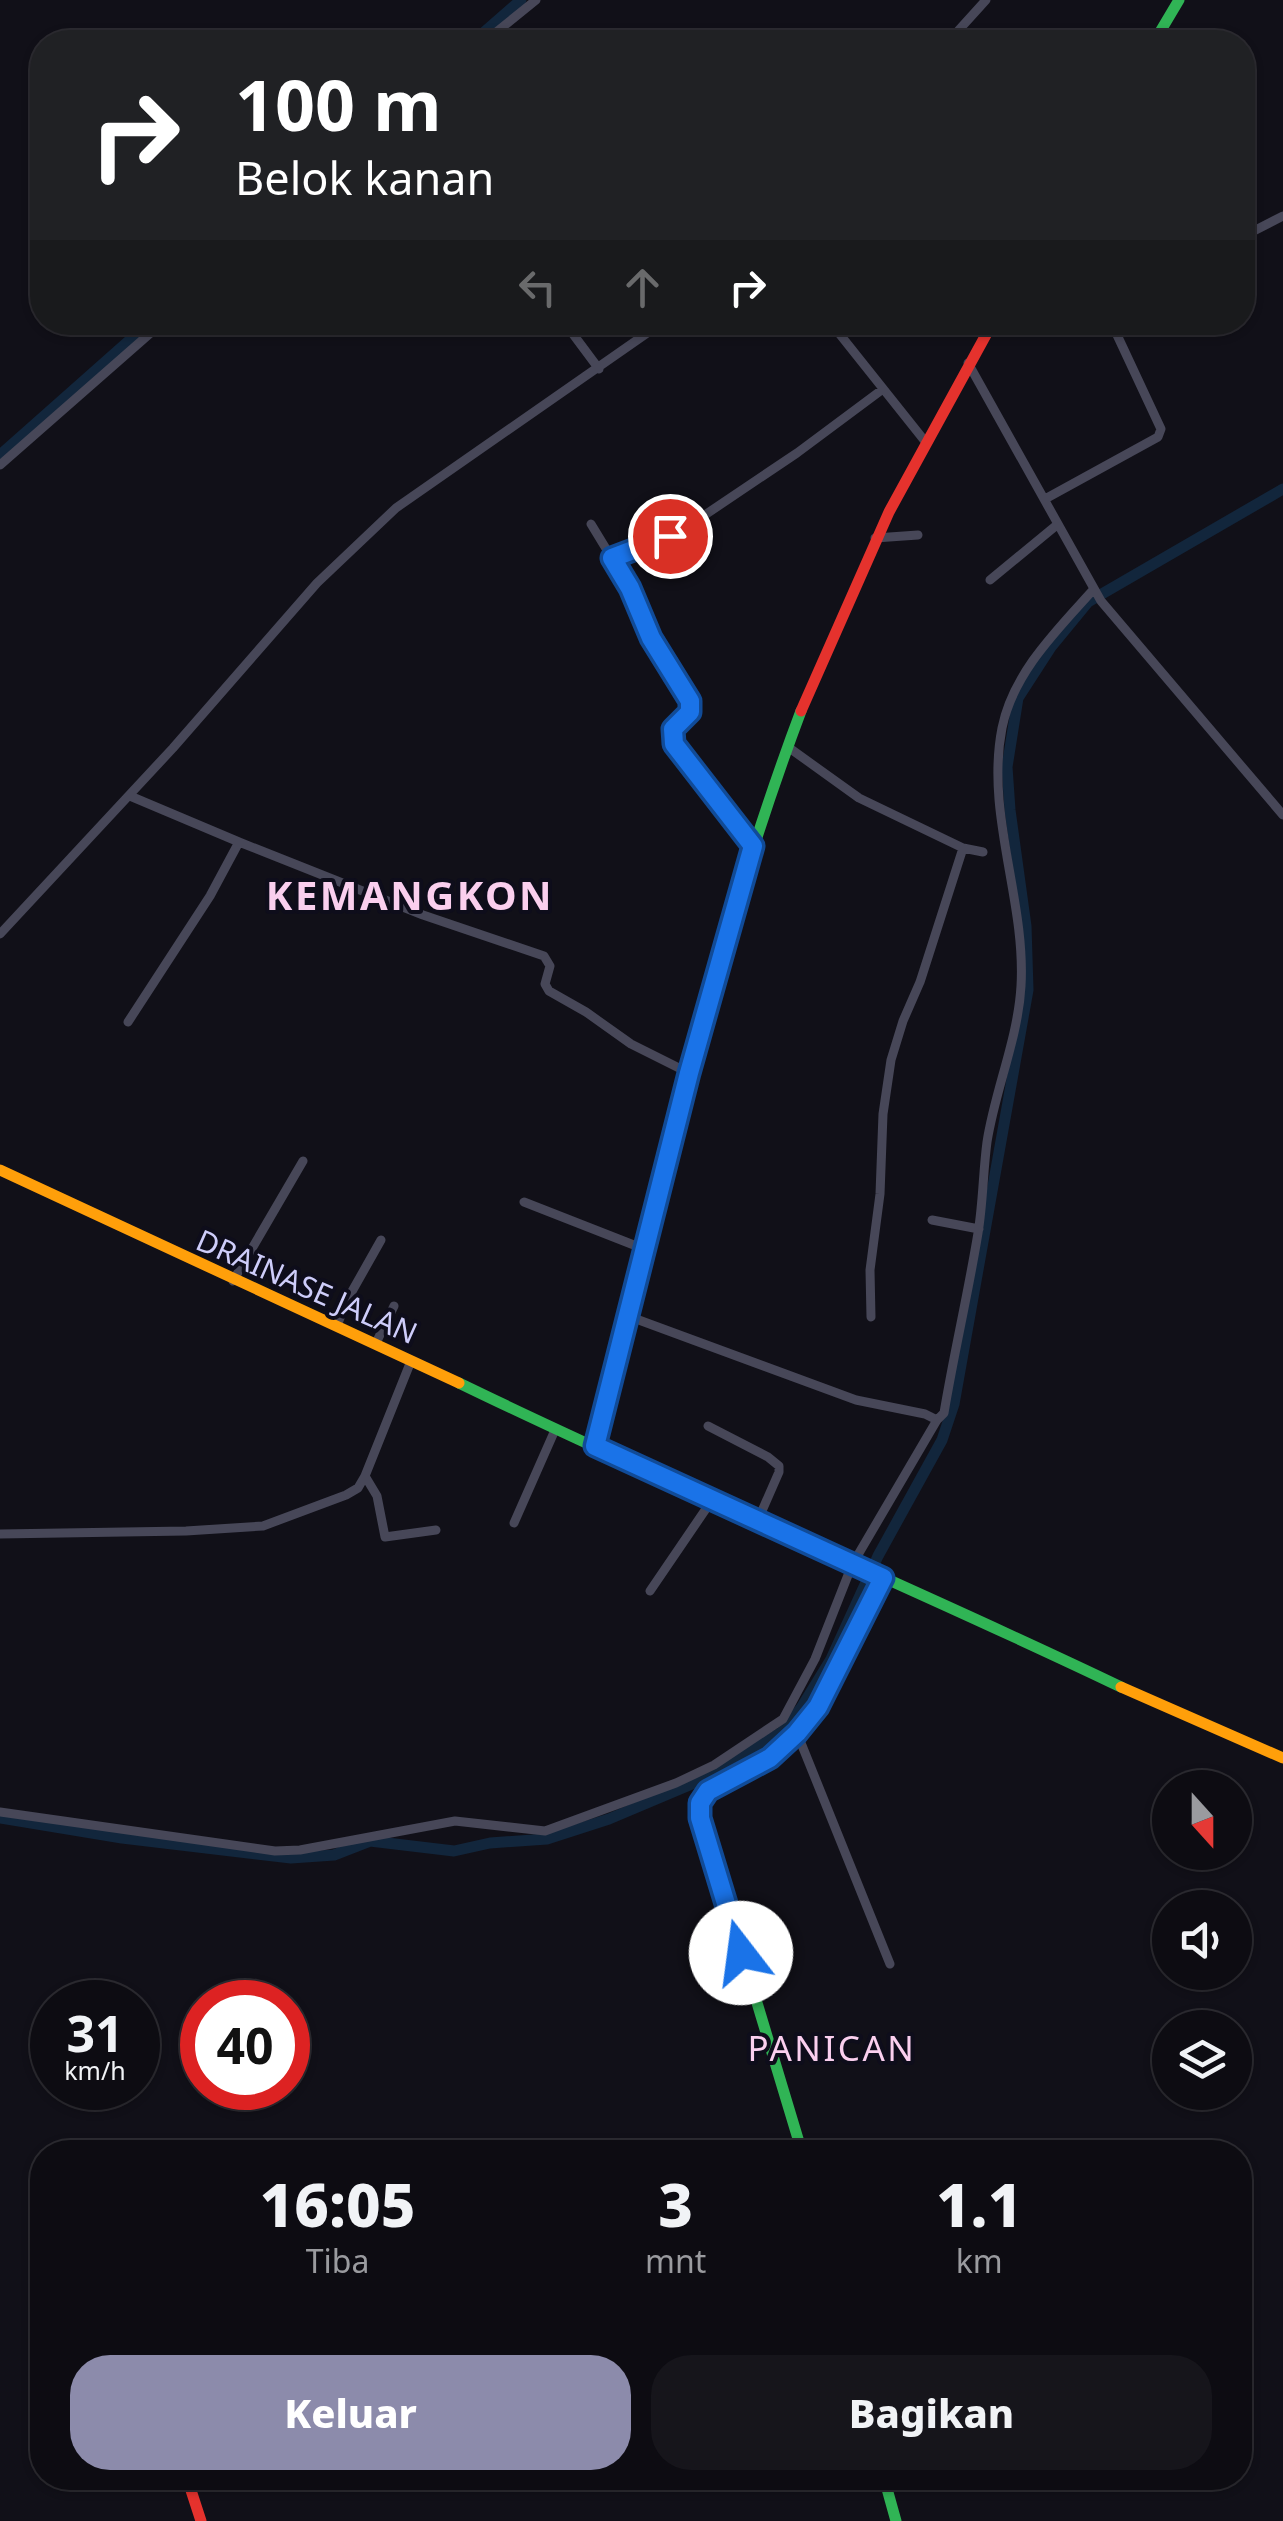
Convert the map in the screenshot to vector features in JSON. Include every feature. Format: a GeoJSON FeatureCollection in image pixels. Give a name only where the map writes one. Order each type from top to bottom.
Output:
{"type":"FeatureCollection","features":[{"type":"Feature","properties":{"kind":"main road"},"geometry":{"type":"LineString","coordinates":[[1161,30],[1179,0]]}},
{"type":"Feature","properties":{"kind":"main road"},"geometry":{"type":"LineString","coordinates":[[595,1446],[689,1073],[753,846],[809,689],[875,538],[924,440],[985,335]]}},
{"type":"Feature","properties":{"kind":"main road","name":"DRAINASE JALAN"},"geometry":{"type":"LineString","coordinates":[[0,1170],[233,1282],[376,1343],[554,1430],[1283,1758]]}},
{"type":"Feature","properties":{"kind":"main road"},"geometry":{"type":"LineString","coordinates":[[798,2140],[700,1808],[708,1791],[770,1758],[818,1707],[883,1578]]}},
{"type":"Feature","properties":{"kind":"main road"},"geometry":{"type":"LineString","coordinates":[[190,2490],[200,2521]]}},
{"type":"Feature","properties":{"kind":"main road"},"geometry":{"type":"LineString","coordinates":[[887,2490],[896,2521]]}},
{"type":"Feature","properties":{"kind":"street"},"geometry":{"type":"LineString","coordinates":[[503,30],[536,0]]}},
{"type":"Feature","properties":{"kind":"street"},"geometry":{"type":"LineString","coordinates":[[959,30],[986,0]]}},
{"type":"Feature","properties":{"kind":"street"},"geometry":{"type":"LineString","coordinates":[[1255,230],[1283,216]]}},
{"type":"Feature","properties":{"kind":"street"},"geometry":{"type":"LineString","coordinates":[[0,464],[148,335]]}},
{"type":"Feature","properties":{"kind":"street"},"geometry":{"type":"LineString","coordinates":[[573,335],[598,369]]}},
{"type":"Feature","properties":{"kind":"street"},"geometry":{"type":"LineString","coordinates":[[0,934],[130,796],[317,583],[396,508],[645,335]]}},
{"type":"Feature","properties":{"kind":"street"},"geometry":{"type":"LineString","coordinates":[[840,335],[924,440]]}},
{"type":"Feature","properties":{"kind":"street"},"geometry":{"type":"LineString","coordinates":[[1045,499],[1158,436],[1161,430],[1117,335]]}},
{"type":"Feature","properties":{"kind":"street"},"geometry":{"type":"LineString","coordinates":[[968,363],[1096,594],[1283,814]]}},
{"type":"Feature","properties":{"kind":"street"},"geometry":{"type":"LineString","coordinates":[[612,558],[695,522],[883,390]]}},
{"type":"Feature","properties":{"kind":"street"},"geometry":{"type":"LineString","coordinates":[[591,524],[630,588],[651,638],[690,701],[690,712],[673,729],[674,744],[753,846]]}},
{"type":"Feature","properties":{"kind":"street"},"geometry":{"type":"LineString","coordinates":[[990,580],[1058,524]]}},
{"type":"Feature","properties":{"kind":"street"},"geometry":{"type":"LineString","coordinates":[[875,538],[918,535]]}},
{"type":"Feature","properties":{"kind":"street"},"geometry":{"type":"LineString","coordinates":[[0,1812],[275,1851],[332,1845],[455,1822],[545,1831],[676,1783],[714,1765],[783,1719],[815,1659],[854,1566],[944,1413],[979,1230],[988,1140],[1016,1023],[1021,985],[1014,891],[997,774],[1002,729],[1008,705],[1035,658],[1096,594]]}},
{"type":"Feature","properties":{"kind":"street"},"geometry":{"type":"LineString","coordinates":[[788,747],[859,798],[962,848],[983,852]]}},
{"type":"Feature","properties":{"kind":"street"},"geometry":{"type":"LineString","coordinates":[[130,796],[423,915],[544,956],[550,966],[545,984],[549,991],[631,1044],[689,1073]]}},
{"type":"Feature","properties":{"kind":"street"},"geometry":{"type":"LineString","coordinates":[[128,1022],[210,896],[239,842]]}},
{"type":"Feature","properties":{"kind":"street"},"geometry":{"type":"LineString","coordinates":[[870,1318],[870,1270],[891,1060],[962,848]]}},
{"type":"Feature","properties":{"kind":"street"},"geometry":{"type":"LineString","coordinates":[[233,1282],[303,1161]]}},
{"type":"Feature","properties":{"kind":"street"},"geometry":{"type":"LineString","coordinates":[[524,1202],[644,1250]]}},
{"type":"Feature","properties":{"kind":"street"},"geometry":{"type":"LineString","coordinates":[[932,1220],[979,1230]]}},
{"type":"Feature","properties":{"kind":"street"},"geometry":{"type":"LineString","coordinates":[[338,1326],[346,1302],[381,1240]]}},
{"type":"Feature","properties":{"kind":"street"},"geometry":{"type":"LineString","coordinates":[[376,1343],[394,1306]]}},
{"type":"Feature","properties":{"kind":"street"},"geometry":{"type":"LineString","coordinates":[[628,1316],[856,1400],[937,1420]]}},
{"type":"Feature","properties":{"kind":"street"},"geometry":{"type":"LineString","coordinates":[[0,1534],[186,1532],[263,1526],[346,1495],[358,1488],[365,1476],[411,1360]]}},
{"type":"Feature","properties":{"kind":"street"},"geometry":{"type":"LineString","coordinates":[[708,1426],[768,1456],[779,1466],[780,1472],[758,1520]]}},
{"type":"Feature","properties":{"kind":"street"},"geometry":{"type":"LineString","coordinates":[[514,1523],[554,1430]]}},
{"type":"Feature","properties":{"kind":"street"},"geometry":{"type":"LineString","coordinates":[[365,1476],[376,1496],[385,1537],[436,1530]]}},
{"type":"Feature","properties":{"kind":"street"},"geometry":{"type":"LineString","coordinates":[[650,1592],[712,1500]]}},
{"type":"Feature","properties":{"kind":"street"},"geometry":{"type":"LineString","coordinates":[[797,1733],[890,1964]]}},
{"type":"Feature","properties":{"kind":"waterway"},"geometry":{"type":"LineString","coordinates":[[487,30],[521,0]]}},
{"type":"Feature","properties":{"kind":"waterway"},"geometry":{"type":"LineString","coordinates":[[0,455],[135,335]]}},
{"type":"Feature","properties":{"kind":"waterway"},"geometry":{"type":"LineString","coordinates":[[0,1818],[122,1838],[291,1858],[334,1855],[370,1841],[454,1851],[490,1843],[547,1839],[609,1819],[692,1784],[782,1732],[831,1659],[878,1556],[942,1440],[954,1404],[1028,990],[1026,926],[1007,767],[1018,698],[1051,647],[1088,602],[1283,489]]}},
{"type":"Feature","properties":{"kind":"traffic: fast"},"geometry":{"type":"LineString","coordinates":[[1161,30],[1179,0]]}},
{"type":"Feature","properties":{"kind":"traffic: fast"},"geometry":{"type":"LineString","coordinates":[[595,1446],[713,983],[801,711]]}},
{"type":"Feature","properties":{"kind":"traffic: fast"},"geometry":{"type":"LineString","coordinates":[[459,1383],[1121,1687]]}},
{"type":"Feature","properties":{"kind":"traffic: fast"},"geometry":{"type":"LineString","coordinates":[[798,2140],[700,1803],[708,1791],[769,1757],[797,1733],[818,1707],[883,1578]]}},
{"type":"Feature","properties":{"kind":"traffic: fast"},"geometry":{"type":"LineString","coordinates":[[887,2490],[896,2521]]}},
{"type":"Feature","properties":{"kind":"traffic: slow"},"geometry":{"type":"LineString","coordinates":[[0,1170],[459,1383]]}},
{"type":"Feature","properties":{"kind":"traffic: slow"},"geometry":{"type":"LineString","coordinates":[[1121,1687],[1283,1758]]}},
{"type":"Feature","properties":{"kind":"traffic: jam"},"geometry":{"type":"LineString","coordinates":[[801,711],[889,512],[986,335]]}},
{"type":"Feature","properties":{"kind":"traffic: jam"},"geometry":{"type":"LineString","coordinates":[[191,2490],[201,2521]]}},
{"type":"Feature","properties":{"kind":"district","name":"KEMANGKON"},"geometry":{"type":"Point","coordinates":[410,894]}},
{"type":"Feature","properties":{"kind":"district","name":"PANICAN"},"geometry":{"type":"Point","coordinates":[832,2047]}},
{"type":"Feature","properties":{"kind":"route"},"geometry":{"type":"LineString","coordinates":[[670,536],[612,558],[630,588],[651,638],[690,701],[690,712],[673,729],[674,744],[753,846],[689,1073],[595,1446],[883,1578],[818,1707],[797,1733],[770,1758],[708,1791],[700,1803],[700,1818],[741,1953]]}}]}
